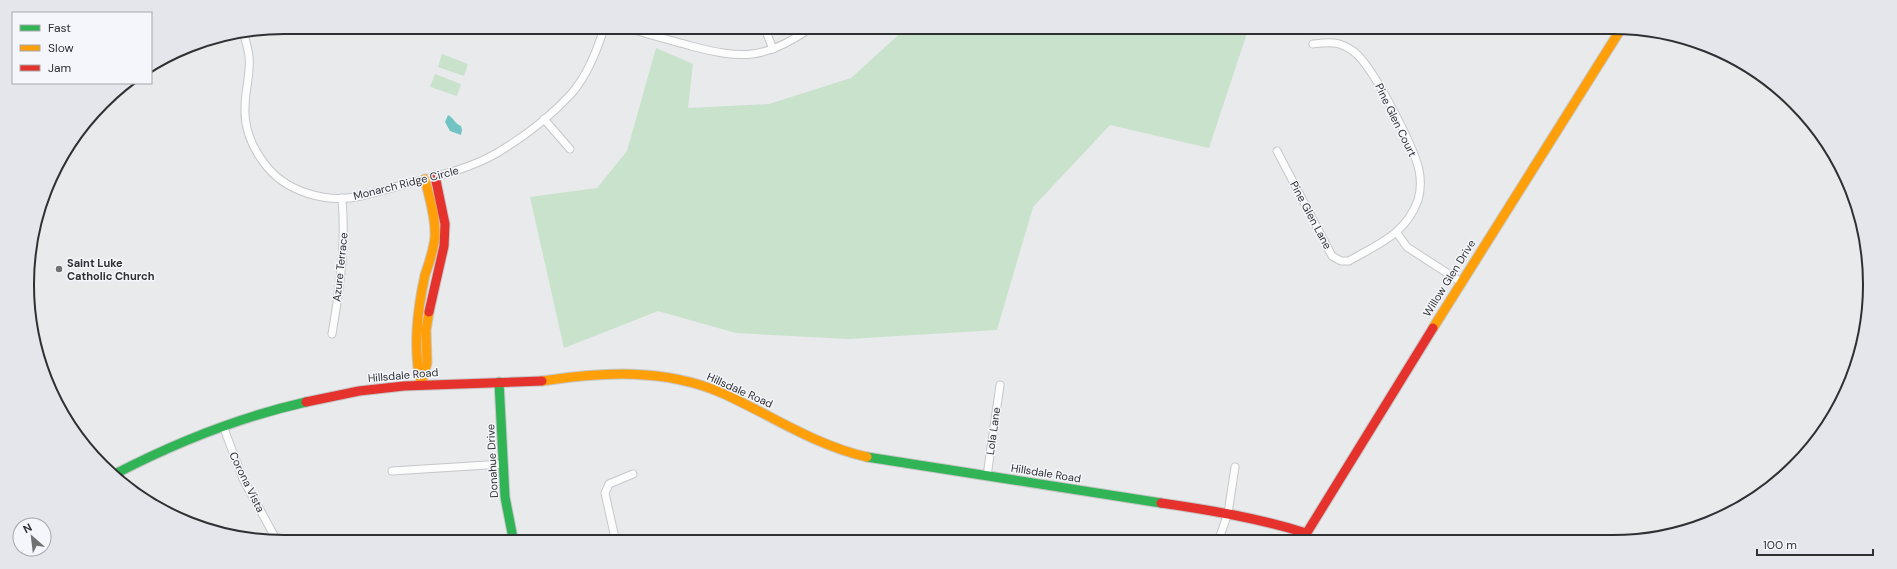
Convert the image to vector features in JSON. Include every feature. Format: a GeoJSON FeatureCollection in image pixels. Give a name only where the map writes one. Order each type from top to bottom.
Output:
{"type":"FeatureCollection","features":[{"type":"Feature","properties":{"kind":"main road","name":"Willow Glen Drive"},"geometry":{"type":"LineString","coordinates":[[1306,535],[1461,282],[1618,34]]}},
{"type":"Feature","properties":{"kind":"main road"},"geometry":{"type":"LineString","coordinates":[[421,385],[427,363],[426,330],[432,295],[444,246],[445,224],[435,176]]}},
{"type":"Feature","properties":{"kind":"main road"},"geometry":{"type":"LineString","coordinates":[[421,385],[417,371],[417,326],[421,295],[435,236],[433,216],[425,179]]}},
{"type":"Feature","properties":{"kind":"main road","name":"Hillsdale Road"},"geometry":{"type":"LineString","coordinates":[[118,472],[178,443],[223,426],[287,407],[360,391],[421,385],[627,374],[653,375],[682,380],[723,393],[830,447],[850,453],[1228,514],[1274,523],[1303,535]]}},
{"type":"Feature","properties":{"kind":"main road","name":"Donahue Drive"},"geometry":{"type":"LineString","coordinates":[[499,382],[505,497],[512,535]]}},
{"type":"Feature","properties":{"kind":"street","name":"Monarch Ridge Circle"},"geometry":{"type":"LineString","coordinates":[[245,37],[249,56],[245,118],[249,137],[259,156],[274,175],[296,189],[313,195],[342,198],[361,196],[467,167],[495,153],[544,119],[573,91],[593,62],[602,34]]}},
{"type":"Feature","properties":{"kind":"street"},"geometry":{"type":"LineString","coordinates":[[651,34],[723,54],[752,54],[773,49],[802,34]]}},
{"type":"Feature","properties":{"kind":"street"},"geometry":{"type":"LineString","coordinates":[[768,34],[773,49]]}},
{"type":"Feature","properties":{"kind":"street","name":"Pine Glen Court"},"geometry":{"type":"LineString","coordinates":[[1313,44],[1336,41],[1358,55],[1372,73],[1387,99],[1413,152],[1419,170],[1420,192],[1415,207],[1406,223],[1397,233]]}},
{"type":"Feature","properties":{"kind":"street"},"geometry":{"type":"LineString","coordinates":[[544,119],[570,149]]}},
{"type":"Feature","properties":{"kind":"street","name":"Pine Glen Lane"},"geometry":{"type":"LineString","coordinates":[[1277,151],[1332,256],[1341,261],[1349,261],[1397,233]]}},
{"type":"Feature","properties":{"kind":"street","name":"Azure Terrace"},"geometry":{"type":"LineString","coordinates":[[332,334],[341,280],[344,247],[345,231],[342,198]]}},
{"type":"Feature","properties":{"kind":"street"},"geometry":{"type":"LineString","coordinates":[[1397,233],[1407,247],[1461,282]]}},
{"type":"Feature","properties":{"kind":"street","name":"Lola Lane"},"geometry":{"type":"LineString","coordinates":[[987,476],[1000,385]]}},
{"type":"Feature","properties":{"kind":"street","name":"Corona Vista"},"geometry":{"type":"LineString","coordinates":[[223,426],[243,479],[274,534]]}},
{"type":"Feature","properties":{"kind":"street"},"geometry":{"type":"LineString","coordinates":[[392,471],[503,464]]}},
{"type":"Feature","properties":{"kind":"street"},"geometry":{"type":"LineString","coordinates":[[1220,535],[1228,514],[1235,467]]}},
{"type":"Feature","properties":{"kind":"street"},"geometry":{"type":"LineString","coordinates":[[613,535],[605,493],[609,484],[633,474]]}},
{"type":"Feature","properties":{"kind":"green space"},"geometry":{"type":"Polygon","coordinates":[[[899,34],[1247,34],[1209,148],[1110,125],[1033,207],[997,330],[848,339],[736,333],[658,311],[564,348],[530,197],[597,188],[627,151],[656,48],[693,64],[688,108],[769,104],[851,78],[899,34]]]}},
{"type":"Feature","properties":{"kind":"green space"},"geometry":{"type":"Polygon","coordinates":[[[442,54],[468,64],[464,76],[438,67],[442,54]]]}},
{"type":"Feature","properties":{"kind":"green space"},"geometry":{"type":"Polygon","coordinates":[[[435,74],[461,84],[457,96],[430,87],[435,74]]]}},
{"type":"Feature","properties":{"kind":"water"},"geometry":{"type":"Polygon","coordinates":[[[448,115],[461,126],[461,135],[450,131],[445,122],[448,115]]]}},
{"type":"Feature","properties":{"kind":"traffic: fast"},"geometry":{"type":"LineString","coordinates":[[499,382],[505,497],[512,535]]}},
{"type":"Feature","properties":{"kind":"traffic: fast"},"geometry":{"type":"LineString","coordinates":[[118,472],[186,441],[233,423],[306,402]]}},
{"type":"Feature","properties":{"kind":"traffic: fast"},"geometry":{"type":"LineString","coordinates":[[867,457],[1161,503]]}},
{"type":"Feature","properties":{"kind":"traffic: slow"},"geometry":{"type":"LineString","coordinates":[[1433,328],[1618,34]]}},
{"type":"Feature","properties":{"kind":"traffic: slow"},"geometry":{"type":"LineString","coordinates":[[425,179],[433,214],[435,236],[425,275],[418,316],[417,357],[421,385],[427,363],[426,330],[429,312]]}},
{"type":"Feature","properties":{"kind":"traffic: slow"},"geometry":{"type":"LineString","coordinates":[[542,381],[610,374],[633,374],[678,379],[722,393],[793,429],[829,445],[867,457]]}},
{"type":"Feature","properties":{"kind":"traffic: jam"},"geometry":{"type":"LineString","coordinates":[[429,312],[444,246],[445,224],[435,176]]}},
{"type":"Feature","properties":{"kind":"traffic: jam"},"geometry":{"type":"LineString","coordinates":[[1305,535],[1433,328]]}},
{"type":"Feature","properties":{"kind":"traffic: jam"},"geometry":{"type":"LineString","coordinates":[[306,402],[359,391],[404,386],[542,381]]}},
{"type":"Feature","properties":{"kind":"traffic: jam"},"geometry":{"type":"LineString","coordinates":[[1161,503],[1234,515],[1306,533]]}},
{"type":"Feature","properties":{"kind":"place","name":"Saint Luke Catholic Church"},"geometry":{"type":"Point","coordinates":[59,269]}}]}
